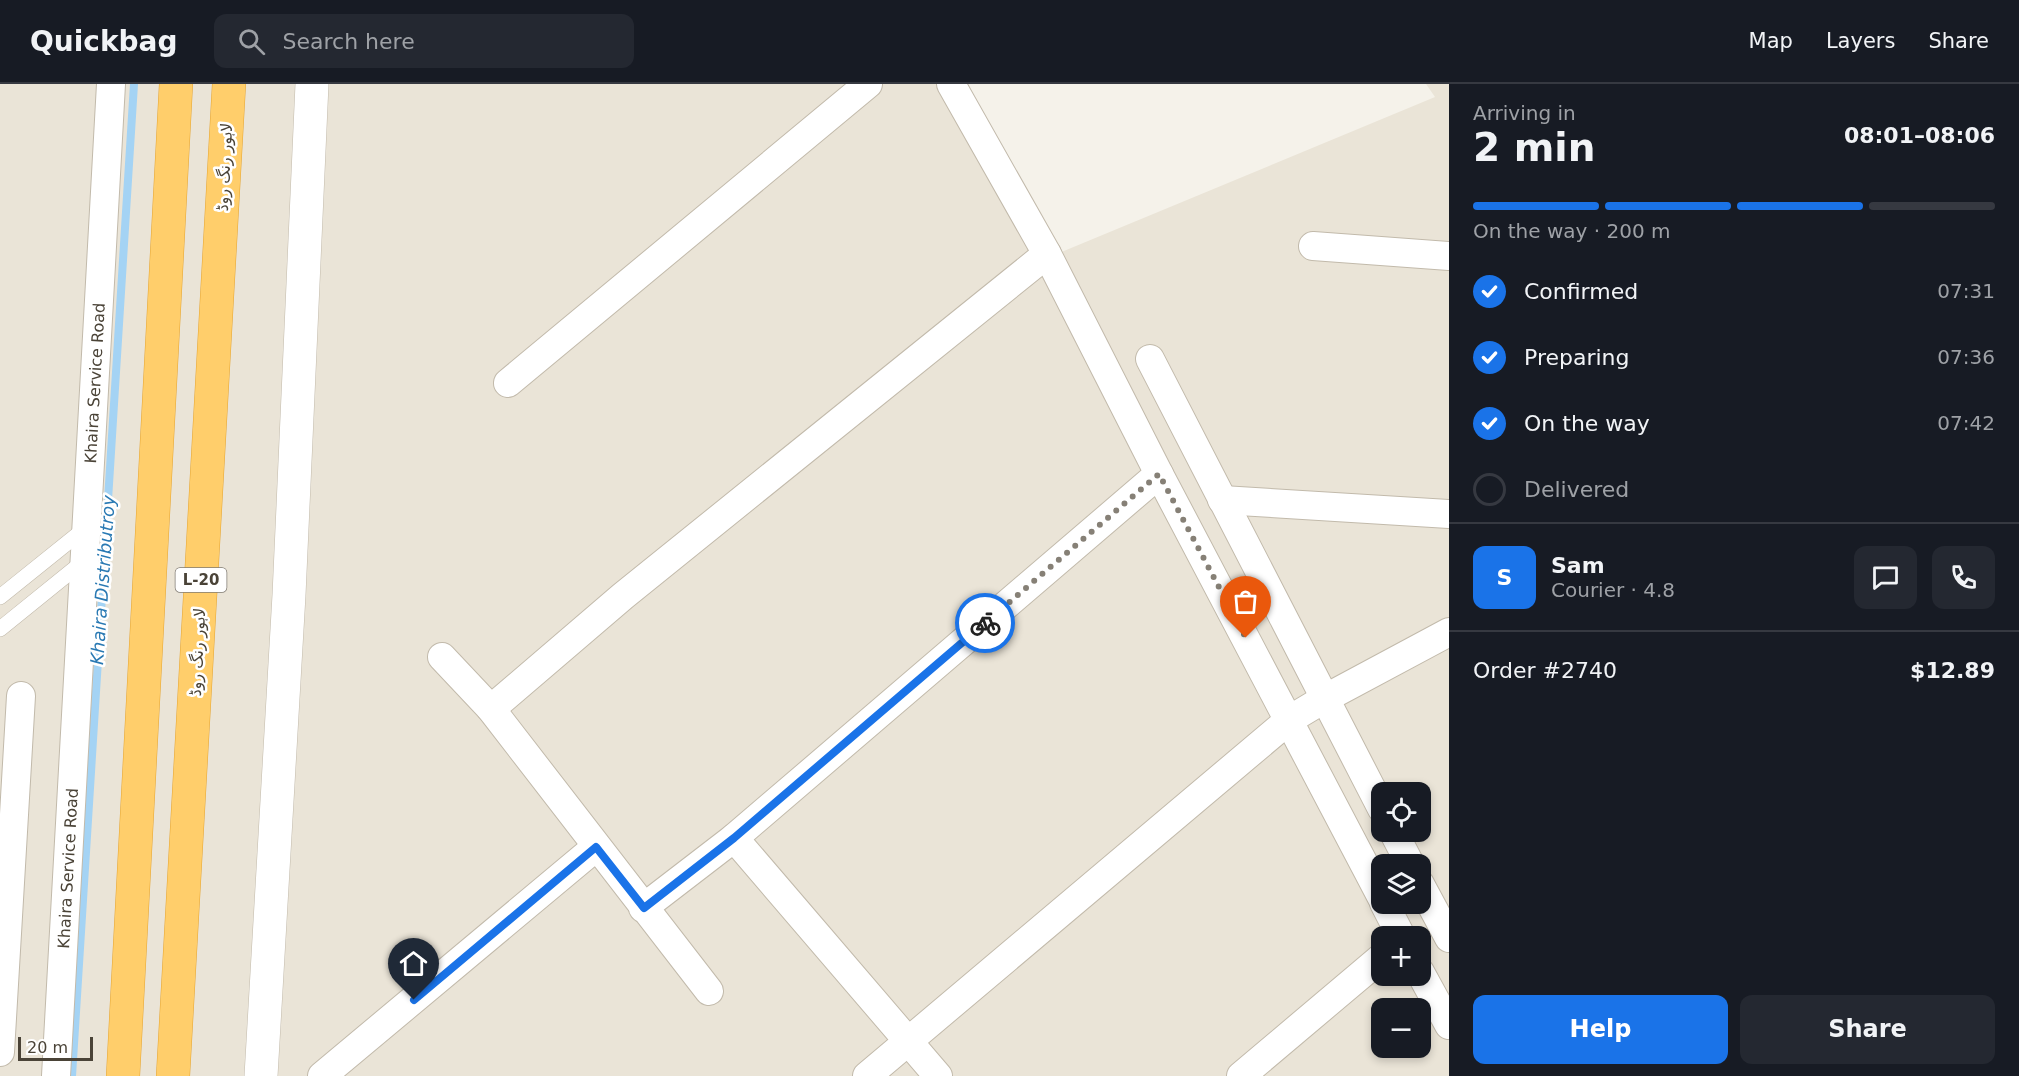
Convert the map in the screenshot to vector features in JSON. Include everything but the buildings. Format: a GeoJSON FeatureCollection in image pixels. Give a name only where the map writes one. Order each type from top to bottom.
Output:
{"type":"FeatureCollection","features":[{"type":"Feature","properties":{"kind":"highway"},"geometry":{"type":"LineString","coordinates":[[123,1076],[176,84]]}},
{"type":"Feature","properties":{"kind":"highway","name":"لاہور رنگ روڈ"},"geometry":{"type":"LineString","coordinates":[[173,1076],[229,84]]}},
{"type":"Feature","properties":{"kind":"street","name":"Khaira Service Road"},"geometry":{"type":"LineString","coordinates":[[56,1076],[111,84]]}},
{"type":"Feature","properties":{"kind":"street"},"geometry":{"type":"LineString","coordinates":[[261,1076],[288,607],[312,84]]}},
{"type":"Feature","properties":{"kind":"street"},"geometry":{"type":"LineString","coordinates":[[508,383],[868,84]]}},
{"type":"Feature","properties":{"kind":"street"},"geometry":{"type":"LineString","coordinates":[[951,84],[1047,254],[1159,474],[1371,877]]}},
{"type":"Feature","properties":{"kind":"street"},"geometry":{"type":"LineString","coordinates":[[1312,246],[1449,256]]}},
{"type":"Feature","properties":{"kind":"street"},"geometry":{"type":"LineString","coordinates":[[491,709],[623,596],[1047,254]]}},
{"type":"Feature","properties":{"kind":"street"},"geometry":{"type":"LineString","coordinates":[[1150,359],[1371,788]]}},
{"type":"Feature","properties":{"kind":"street"},"geometry":{"type":"LineString","coordinates":[[644,908],[734,838],[1159,474]]}},
{"type":"Feature","properties":{"kind":"street"},"geometry":{"type":"LineString","coordinates":[[1221,500],[1449,514]]}},
{"type":"Feature","properties":{"kind":"street"},"geometry":{"type":"LineString","coordinates":[[867,1076],[1289,720],[1449,632]]}},
{"type":"Feature","properties":{"kind":"street"},"geometry":{"type":"LineString","coordinates":[[442,657],[491,709],[709,992]]}},
{"type":"Feature","properties":{"kind":"street"},"geometry":{"type":"LineString","coordinates":[[0,1052],[21,696]]}},
{"type":"Feature","properties":{"kind":"street"},"geometry":{"type":"LineString","coordinates":[[734,838],[938,1076]]}},
{"type":"Feature","properties":{"kind":"street"},"geometry":{"type":"LineString","coordinates":[[322,1076],[596,847]]}},
{"type":"Feature","properties":{"kind":"street"},"geometry":{"type":"LineString","coordinates":[[1431,904],[1449,938]]}},
{"type":"Feature","properties":{"kind":"street"},"geometry":{"type":"LineString","coordinates":[[1241,1076],[1371,966]]}},
{"type":"Feature","properties":{"kind":"street"},"geometry":{"type":"LineString","coordinates":[[1428,986],[1449,1025]]}},
{"type":"Feature","properties":{"kind":"lane"},"geometry":{"type":"LineString","coordinates":[[0,597],[87,527]]}},
{"type":"Feature","properties":{"kind":"lane"},"geometry":{"type":"LineString","coordinates":[[0,629],[84,561]]}},
{"type":"Feature","properties":{"kind":"shaded area"},"geometry":{"type":"Polygon","coordinates":[[[0,84],[954,84],[1047,258],[1435,97],[1426,84],[1449,84],[1449,1076],[0,1076],[0,84]]]}},
{"type":"Feature","properties":{"kind":"waterway","name":"Khaira Distributroy"},"geometry":{"type":"LineString","coordinates":[[72,1076],[134,84]]}},
{"type":"Feature","properties":{"kind":"way so far"},"geometry":{"type":"LineString","coordinates":[[985,623],[1159,474],[1246,638]]}},
{"type":"Feature","properties":{"kind":"route"},"geometry":{"type":"LineString","coordinates":[[414,1000],[596,847],[644,908],[734,838],[985,623]]}}]}
